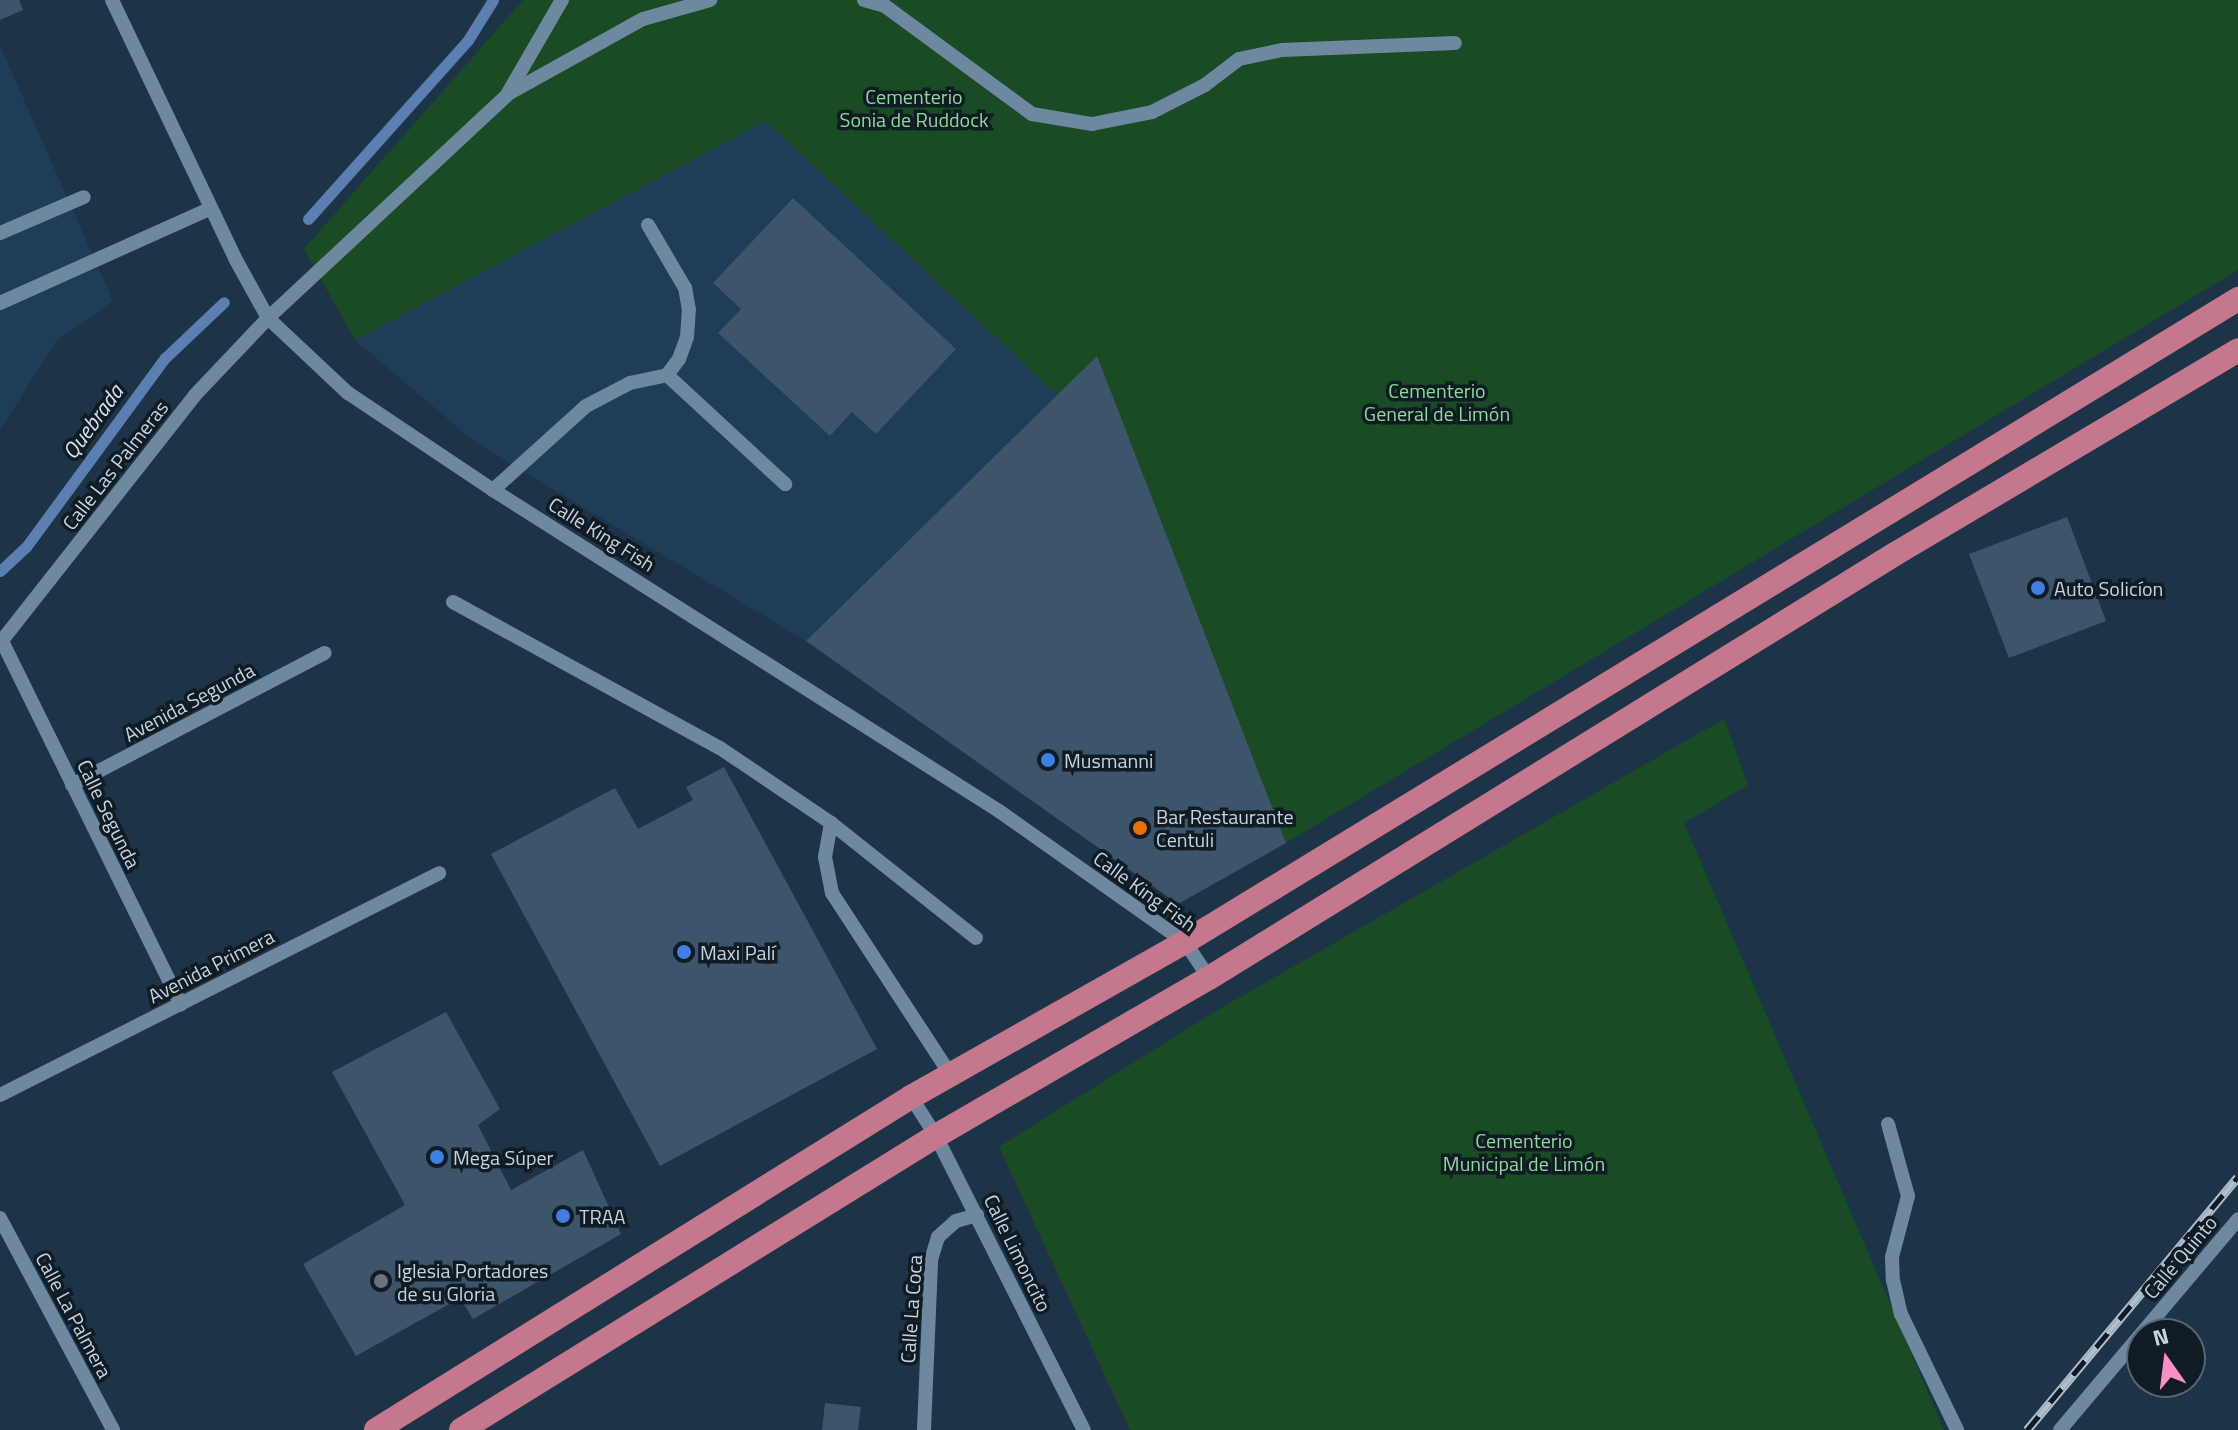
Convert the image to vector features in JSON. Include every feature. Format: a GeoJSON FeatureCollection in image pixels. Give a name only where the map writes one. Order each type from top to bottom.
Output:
{"type":"FeatureCollection","features":[{"type":"Feature","properties":{"kind":"highway"},"geometry":{"type":"LineString","coordinates":[[376,1430],[404,1423],[911,1097],[1185,942],[2238,299]]}},
{"type":"Feature","properties":{"kind":"highway"},"geometry":{"type":"LineString","coordinates":[[461,1430],[936,1136],[1209,978],[1895,554],[2238,350]]}},
{"type":"Feature","properties":{"kind":"street","name":"Calle King Fish"},"geometry":{"type":"LineString","coordinates":[[112,0],[211,208],[268,318],[348,393],[493,490],[999,811],[1185,942],[1209,978]]}},
{"type":"Feature","properties":{"kind":"street"},"geometry":{"type":"LineString","coordinates":[[508,94],[562,0]]}},
{"type":"Feature","properties":{"kind":"street"},"geometry":{"type":"LineString","coordinates":[[508,94],[643,19],[710,0]]}},
{"type":"Feature","properties":{"kind":"street"},"geometry":{"type":"LineString","coordinates":[[864,0],[885,6],[1032,114],[1092,124],[1152,112],[1205,85],[1239,59],[1282,50],[1455,43]]}},
{"type":"Feature","properties":{"kind":"street","name":"Calle Las Palmeras"},"geometry":{"type":"LineString","coordinates":[[1,642],[195,395],[268,318],[508,94]]}},
{"type":"Feature","properties":{"kind":"street"},"geometry":{"type":"LineString","coordinates":[[0,233],[84,197]]}},
{"type":"Feature","properties":{"kind":"street"},"geometry":{"type":"LineString","coordinates":[[0,303],[211,208]]}},
{"type":"Feature","properties":{"kind":"street"},"geometry":{"type":"LineString","coordinates":[[648,225],[677,272],[689,310],[687,337],[667,375]]}},
{"type":"Feature","properties":{"kind":"street"},"geometry":{"type":"LineString","coordinates":[[667,375],[785,484]]}},
{"type":"Feature","properties":{"kind":"street"},"geometry":{"type":"LineString","coordinates":[[493,490],[586,406],[630,383],[667,375]]}},
{"type":"Feature","properties":{"kind":"street"},"geometry":{"type":"LineString","coordinates":[[453,602],[720,748],[831,823],[976,938]]}},
{"type":"Feature","properties":{"kind":"street","name":"Calle Segunda"},"geometry":{"type":"LineString","coordinates":[[1,642],[181,1004]]}},
{"type":"Feature","properties":{"kind":"street","name":"Avenida Segunda"},"geometry":{"type":"LineString","coordinates":[[72,785],[325,653]]}},
{"type":"Feature","properties":{"kind":"street"},"geometry":{"type":"LineString","coordinates":[[831,823],[825,857],[832,893],[950,1074]]}},
{"type":"Feature","properties":{"kind":"street","name":"Avenida Primera"},"geometry":{"type":"LineString","coordinates":[[0,1095],[439,873]]}},
{"type":"Feature","properties":{"kind":"street","name":"Calle Limoncito"},"geometry":{"type":"LineString","coordinates":[[911,1097],[936,1136],[1084,1430]]}},
{"type":"Feature","properties":{"kind":"street"},"geometry":{"type":"LineString","coordinates":[[1888,1124],[1908,1196],[1892,1257],[1893,1280],[1901,1314],[1957,1430]]}},
{"type":"Feature","properties":{"kind":"street","name":"Calle La Coca"},"geometry":{"type":"LineString","coordinates":[[924,1430],[931,1260],[938,1237],[956,1221],[977,1215]]}},
{"type":"Feature","properties":{"kind":"street","name":"Calle La Palmera"},"geometry":{"type":"LineString","coordinates":[[0,1218],[113,1430]]}},
{"type":"Feature","properties":{"kind":"street","name":"Calle Quinto"},"geometry":{"type":"LineString","coordinates":[[2060,1430],[2238,1219]]}},
{"type":"Feature","properties":{"kind":"shaded area"},"geometry":{"type":"Polygon","coordinates":[[[0,46],[113,301],[56,341],[0,430],[0,46]]]}},
{"type":"Feature","properties":{"kind":"shaded area"},"geometry":{"type":"Polygon","coordinates":[[[766,121],[1057,395],[806,641],[475,442],[355,340],[766,121]]]}},
{"type":"Feature","properties":{"kind":"green space","name":"Cementerio General de Limón"},"geometry":{"type":"Polygon","coordinates":[[[523,0],[2238,0],[2238,270],[1286,843],[1097,357],[1057,395],[766,121],[355,340],[304,249],[523,0]]]}},
{"type":"Feature","properties":{"kind":"green space","name":"Cementerio Municipal de Limón"},"geometry":{"type":"Polygon","coordinates":[[[1724,719],[1748,785],[1684,823],[1944,1430],[1130,1430],[999,1147],[1216,1011],[1724,719]]]}},
{"type":"Feature","properties":{"kind":"building"},"geometry":{"type":"Polygon","coordinates":[[[0,0],[19,0],[23,10],[0,20],[0,0]]]}},
{"type":"Feature","properties":{"kind":"building"},"geometry":{"type":"Polygon","coordinates":[[[793,198],[956,349],[876,434],[852,412],[830,436],[718,333],[741,309],[713,283],[793,198]]]}},
{"type":"Feature","properties":{"kind":"building"},"geometry":{"type":"Polygon","coordinates":[[[1097,356],[1286,843],[1178,904],[806,641],[1097,356]]]}},
{"type":"Feature","properties":{"kind":"building","name":"Auto Solicíon"},"geometry":{"type":"Polygon","coordinates":[[[2067,517],[2106,621],[2009,658],[1969,554],[2067,517]]]}},
{"type":"Feature","properties":{"kind":"building","name":"Maxi Palí"},"geometry":{"type":"Polygon","coordinates":[[[724,767],[877,1049],[660,1166],[491,854],[615,788],[638,829],[693,800],[686,787],[724,767]]]}},
{"type":"Feature","properties":{"kind":"building"},"geometry":{"type":"Polygon","coordinates":[[[446,1012],[500,1109],[478,1125],[511,1190],[583,1150],[621,1234],[473,1319],[460,1298],[356,1356],[303,1264],[405,1205],[332,1072],[446,1012]]]}},
{"type":"Feature","properties":{"kind":"building"},"geometry":{"type":"Polygon","coordinates":[[[825,1403],[861,1407],[858,1430],[822,1430],[825,1403]]]}},
{"type":"Feature","properties":{"kind":"waterway"},"geometry":{"type":"LineString","coordinates":[[308,219],[468,40],[493,0]]}},
{"type":"Feature","properties":{"kind":"waterway","name":"Quebrada"},"geometry":{"type":"LineString","coordinates":[[0,571],[26,547],[165,358],[224,302]]}},
{"type":"Feature","properties":{"kind":"railway"},"geometry":{"type":"LineString","coordinates":[[2027,1430],[2238,1177]]}},
{"type":"Feature","properties":{"kind":"place","name":"Auto Solicíon"},"geometry":{"type":"Point","coordinates":[2038,588]}},
{"type":"Feature","properties":{"kind":"place","name":"Musmanni"},"geometry":{"type":"Point","coordinates":[1048,760]}},
{"type":"Feature","properties":{"kind":"place","name":"Bar Restaurante Centuli"},"geometry":{"type":"Point","coordinates":[1140,828]}},
{"type":"Feature","properties":{"kind":"place","name":"Maxi Palí"},"geometry":{"type":"Point","coordinates":[684,952]}},
{"type":"Feature","properties":{"kind":"place","name":"Mega Súper"},"geometry":{"type":"Point","coordinates":[437,1157]}},
{"type":"Feature","properties":{"kind":"place","name":"TRAA"},"geometry":{"type":"Point","coordinates":[563,1216]}},
{"type":"Feature","properties":{"kind":"place","name":"Iglesia Portadores de su Gloria"},"geometry":{"type":"Point","coordinates":[381,1281]}},
{"type":"Feature","properties":{"kind":"park label","name":"Cementerio Sonia de Ruddock"},"geometry":{"type":"Point","coordinates":[914,108]}}]}
